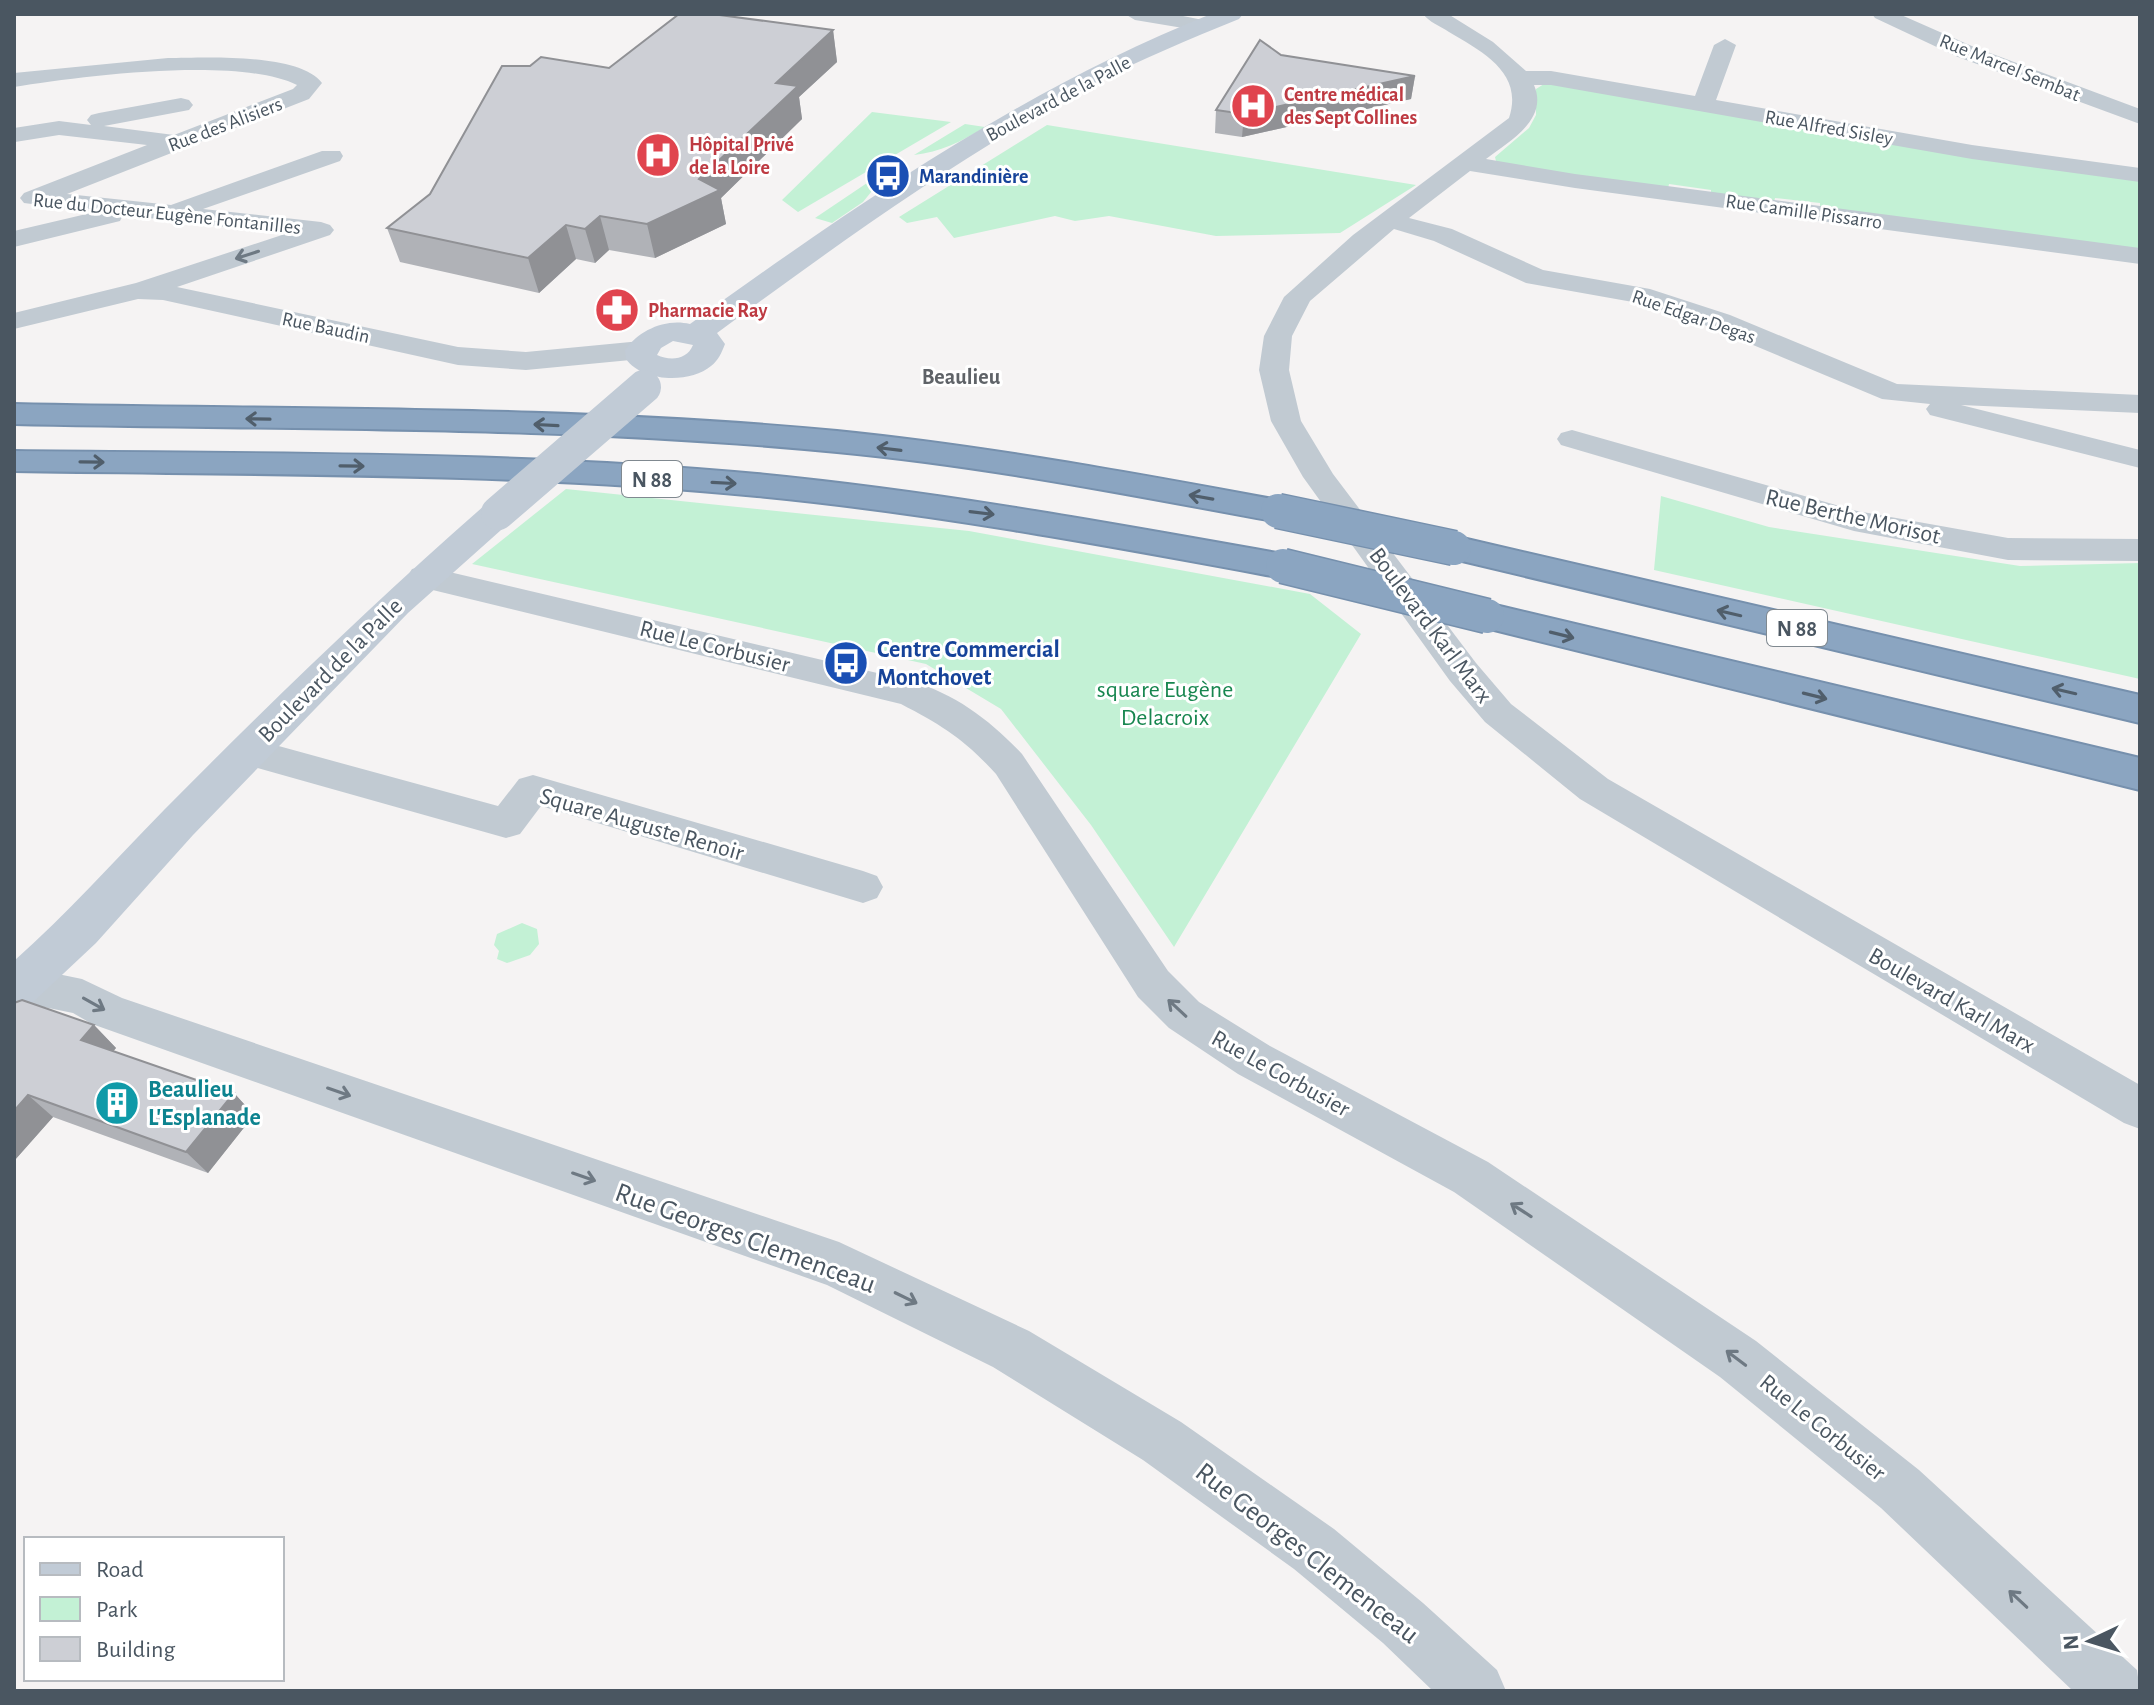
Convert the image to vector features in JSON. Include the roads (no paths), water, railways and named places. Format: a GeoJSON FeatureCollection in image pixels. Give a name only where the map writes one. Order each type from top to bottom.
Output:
{"type":"FeatureCollection","features":[{"type":"Feature","properties":{"kind":"highway","name":"N 88"},"geometry":{"type":"LineString","coordinates":[[14,414],[513,423],[776,436],[1031,466],[1278,511],[1454,548],[2140,709]]}},
{"type":"Feature","properties":{"kind":"highway","name":"N 88"},"geometry":{"type":"LineString","coordinates":[[14,461],[491,469],[757,485],[1015,517],[1283,566],[2140,774]]}},
{"type":"Feature","properties":{"kind":"street"},"geometry":{"type":"LineString","coordinates":[[1135,14],[1201,25]]}},
{"type":"Feature","properties":{"kind":"street","name":"Boulevard de la Palle"},"geometry":{"type":"LineString","coordinates":[[16,985],[80,930],[249,752],[424,577],[498,513],[650,369],[692,365],[708,353],[709,344],[696,334],[868,209],[1001,127],[1093,76],[1231,14]]}},
{"type":"Feature","properties":{"kind":"street"},"geometry":{"type":"LineString","coordinates":[[1433,14],[1485,46],[1519,78]]}},
{"type":"Feature","properties":{"kind":"street","name":"Rue Marcel Sembat"},"geometry":{"type":"LineString","coordinates":[[1882,14],[1966,52],[2140,117]]}},
{"type":"Feature","properties":{"kind":"street"},"geometry":{"type":"LineString","coordinates":[[1703,105],[1725,45]]}},
{"type":"Feature","properties":{"kind":"street","name":"Rue des Alisiers"},"geometry":{"type":"LineString","coordinates":[[14,80],[86,69],[192,64],[297,75],[311,83],[301,94],[24,197]]}},
{"type":"Feature","properties":{"kind":"street","name":"Rue Alfred Sisley"},"geometry":{"type":"LineString","coordinates":[[1519,78],[1551,78],[1972,152],[2140,175]]}},
{"type":"Feature","properties":{"kind":"street","name":"Boulevard Karl Marx"},"geometry":{"type":"LineString","coordinates":[[1519,78],[1525,90],[1520,121],[1336,262],[1298,297],[1278,336],[1274,370],[1286,421],[1319,477],[1463,672],[1498,713],[1594,789],[2140,1109]]}},
{"type":"Feature","properties":{"kind":"street"},"geometry":{"type":"LineString","coordinates":[[15,135],[181,105]]}},
{"type":"Feature","properties":{"kind":"street"},"geometry":{"type":"LineString","coordinates":[[59,128],[178,142]]}},
{"type":"Feature","properties":{"kind":"street"},"geometry":{"type":"LineString","coordinates":[[171,212],[331,156]]}},
{"type":"Feature","properties":{"kind":"street","name":"Rue Camille Pissarro"},"geometry":{"type":"LineString","coordinates":[[1468,163],[1575,181],[2140,256]]}},
{"type":"Feature","properties":{"kind":"street","name":"Rue du Docteur Eugène Fontanilles"},"geometry":{"type":"LineString","coordinates":[[24,197],[321,230]]}},
{"type":"Feature","properties":{"kind":"street"},"geometry":{"type":"LineString","coordinates":[[14,239],[137,209]]}},
{"type":"Feature","properties":{"kind":"street","name":"Rue Edgar Degas"},"geometry":{"type":"LineString","coordinates":[[1389,220],[1443,235],[1536,277],[1650,297],[1720,321],[1892,393],[2140,404]]}},
{"type":"Feature","properties":{"kind":"street","name":"Rue du Docteur Eugène Fontanilles"},"geometry":{"type":"LineString","coordinates":[[229,306],[308,246],[321,230]]}},
{"type":"Feature","properties":{"kind":"street","name":"Rue du Docteur Eugène Fontanilles"},"geometry":{"type":"LineString","coordinates":[[138,291],[321,230]]}},
{"type":"Feature","properties":{"kind":"street","name":"Rue Baudin"},"geometry":{"type":"LineString","coordinates":[[14,321],[138,291],[163,292],[458,356],[650,369]]}},
{"type":"Feature","properties":{"kind":"street"},"geometry":{"type":"LineString","coordinates":[[1892,393],[2012,429],[2140,459]]}},
{"type":"Feature","properties":{"kind":"street"},"geometry":{"type":"LineString","coordinates":[[2001,396],[2002,416],[2012,429]]}},
{"type":"Feature","properties":{"kind":"street","name":"Rue Berthe Morisot"},"geometry":{"type":"LineString","coordinates":[[1572,439],[1854,521],[2008,549],[2140,550]]}},
{"type":"Feature","properties":{"kind":"street","name":"Rue Le Corbusier"},"geometry":{"type":"LineString","coordinates":[[424,577],[911,694],[961,719],[985,738],[1009,764],[1153,984],[1184,1015],[1254,1060],[1471,1177],[1589,1254],[1738,1359],[1900,1489],[2116,1691]]}},
{"type":"Feature","properties":{"kind":"street","name":"Square Auguste Renoir"},"geometry":{"type":"LineString","coordinates":[[249,752],[506,823],[533,789],[863,887]]}},
{"type":"Feature","properties":{"kind":"street","name":"Rue Georges Clemenceau"},"geometry":{"type":"LineString","coordinates":[[16,985],[82,997],[107,1011],[839,1266],[1011,1349],[1162,1441],[1314,1549],[1403,1623],[1476,1691]]}},
{"type":"Feature","properties":{"kind":"place","name":"Centre médical des Sept Collines"},"geometry":{"type":"Point","coordinates":[1253,106]}},
{"type":"Feature","properties":{"kind":"place","name":"Hôpital Privé de la Loire"},"geometry":{"type":"Point","coordinates":[658,155]}},
{"type":"Feature","properties":{"kind":"place","name":"Marandinière"},"geometry":{"type":"Point","coordinates":[888,176]}},
{"type":"Feature","properties":{"kind":"place","name":"Pharmacie Ray"},"geometry":{"type":"Point","coordinates":[617,310]}},
{"type":"Feature","properties":{"kind":"place","name":"Centre Commercial Montchovet"},"geometry":{"type":"Point","coordinates":[846,663]}},
{"type":"Feature","properties":{"kind":"place","name":"Beaulieu L'Esplanade"},"geometry":{"type":"Point","coordinates":[117,1103]}},
{"type":"Feature","properties":{"kind":"district","name":"Beaulieu"},"geometry":{"type":"Point","coordinates":[961,376]}},
{"type":"Feature","properties":{"kind":"park label","name":"square Eugène Delacroix"},"geometry":{"type":"Point","coordinates":[1165,703]}}]}
